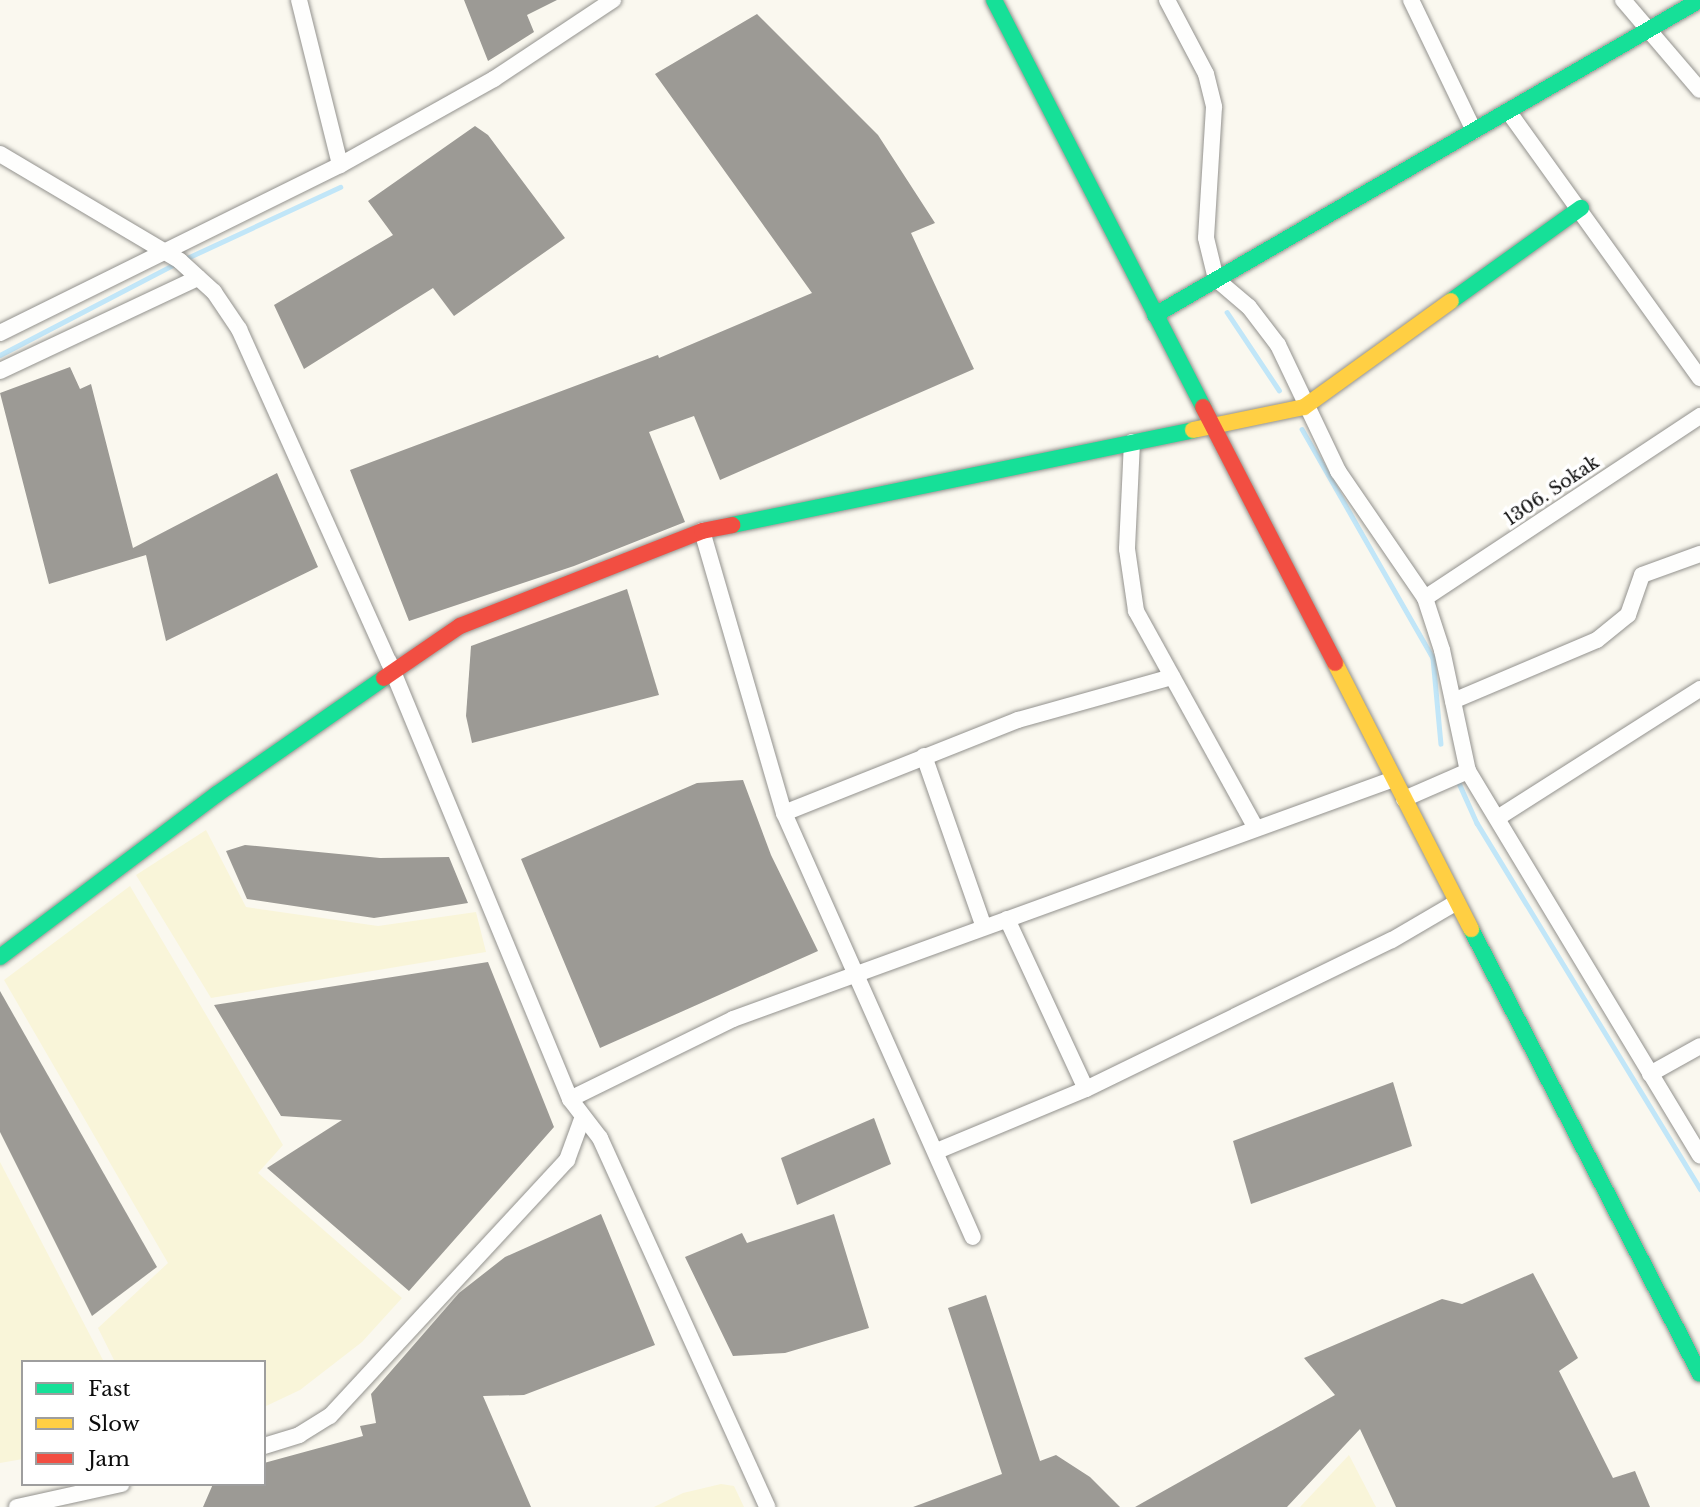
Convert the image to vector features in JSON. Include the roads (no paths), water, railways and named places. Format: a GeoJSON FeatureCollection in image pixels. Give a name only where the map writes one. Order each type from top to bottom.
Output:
{"type":"FeatureCollection","features":[{"type":"Feature","properties":{"kind":"street"},"geometry":{"type":"LineString","coordinates":[[299,0],[340,165]]}},
{"type":"Feature","properties":{"kind":"street"},"geometry":{"type":"LineString","coordinates":[[0,333],[163,250],[340,165],[494,79],[613,0]]}},
{"type":"Feature","properties":{"kind":"street"},"geometry":{"type":"LineString","coordinates":[[994,0],[1700,1374]]}},
{"type":"Feature","properties":{"kind":"street"},"geometry":{"type":"LineString","coordinates":[[1167,0],[1206,74],[1214,107],[1206,238],[1216,279],[1249,307],[1278,345],[1304,407],[1338,471],[1425,598],[1454,701],[1468,771],[1499,817],[1700,1155]]}},
{"type":"Feature","properties":{"kind":"street"},"geometry":{"type":"LineString","coordinates":[[1411,0],[1474,131]]}},
{"type":"Feature","properties":{"kind":"street"},"geometry":{"type":"LineString","coordinates":[[1623,0],[1700,90]]}},
{"type":"Feature","properties":{"kind":"street"},"geometry":{"type":"LineString","coordinates":[[1155,314],[1700,0]]}},
{"type":"Feature","properties":{"kind":"street"},"geometry":{"type":"LineString","coordinates":[[1508,111],[1581,208],[1700,378]]}},
{"type":"Feature","properties":{"kind":"street"},"geometry":{"type":"LineString","coordinates":[[0,154],[163,250],[198,278],[239,329],[392,670],[570,1098],[582,1119],[600,1138],[767,1507]]}},
{"type":"Feature","properties":{"kind":"street"},"geometry":{"type":"LineString","coordinates":[[0,957],[217,794],[392,670],[460,626],[702,531],[1304,407],[1581,208]]}},
{"type":"Feature","properties":{"kind":"street"},"geometry":{"type":"LineString","coordinates":[[0,371],[198,278]]}},
{"type":"Feature","properties":{"kind":"street","name":"1306. Sokak"},"geometry":{"type":"LineString","coordinates":[[1425,598],[1700,416]]}},
{"type":"Feature","properties":{"kind":"street"},"geometry":{"type":"LineString","coordinates":[[1132,442],[1127,549],[1136,611],[1256,828]]}},
{"type":"Feature","properties":{"kind":"street"},"geometry":{"type":"LineString","coordinates":[[702,531],[784,813],[854,974],[937,1151],[973,1237]]}},
{"type":"Feature","properties":{"kind":"street"},"geometry":{"type":"LineString","coordinates":[[1454,701],[1597,640],[1628,615],[1642,575],[1700,554]]}},
{"type":"Feature","properties":{"kind":"street"},"geometry":{"type":"LineString","coordinates":[[784,813],[1018,720],[1172,677]]}},
{"type":"Feature","properties":{"kind":"street"},"geometry":{"type":"LineString","coordinates":[[1499,817],[1700,690]]}},
{"type":"Feature","properties":{"kind":"street"},"geometry":{"type":"LineString","coordinates":[[924,756],[984,927]]}},
{"type":"Feature","properties":{"kind":"street"},"geometry":{"type":"LineString","coordinates":[[1404,799],[1468,771]]}},
{"type":"Feature","properties":{"kind":"street"},"geometry":{"type":"LineString","coordinates":[[570,1098],[733,1019],[1394,779]]}},
{"type":"Feature","properties":{"kind":"street"},"geometry":{"type":"LineString","coordinates":[[937,1151],[1086,1088],[1392,940],[1457,902]]}},
{"type":"Feature","properties":{"kind":"street"},"geometry":{"type":"LineString","coordinates":[[1007,919],[1086,1088]]}},
{"type":"Feature","properties":{"kind":"street"},"geometry":{"type":"LineString","coordinates":[[1650,1073],[1700,1046]]}},
{"type":"Feature","properties":{"kind":"street"},"geometry":{"type":"LineString","coordinates":[[266,1445],[299,1435],[330,1416],[566,1160],[582,1119]]}},
{"type":"Feature","properties":{"kind":"street"},"geometry":{"type":"LineString","coordinates":[[17,1507],[113,1486]]}},
{"type":"Feature","properties":{"kind":"waterway"},"geometry":{"type":"LineString","coordinates":[[185,259],[340,187]]}},
{"type":"Feature","properties":{"kind":"waterway"},"geometry":{"type":"LineString","coordinates":[[0,355],[177,263]]}},
{"type":"Feature","properties":{"kind":"waterway"},"geometry":{"type":"LineString","coordinates":[[1227,312],[1279,390]]}},
{"type":"Feature","properties":{"kind":"waterway"},"geometry":{"type":"LineString","coordinates":[[1302,429],[1433,658],[1441,744]]}},
{"type":"Feature","properties":{"kind":"waterway"},"geometry":{"type":"LineString","coordinates":[[1459,783],[1477,823],[1700,1189]]}}]}
